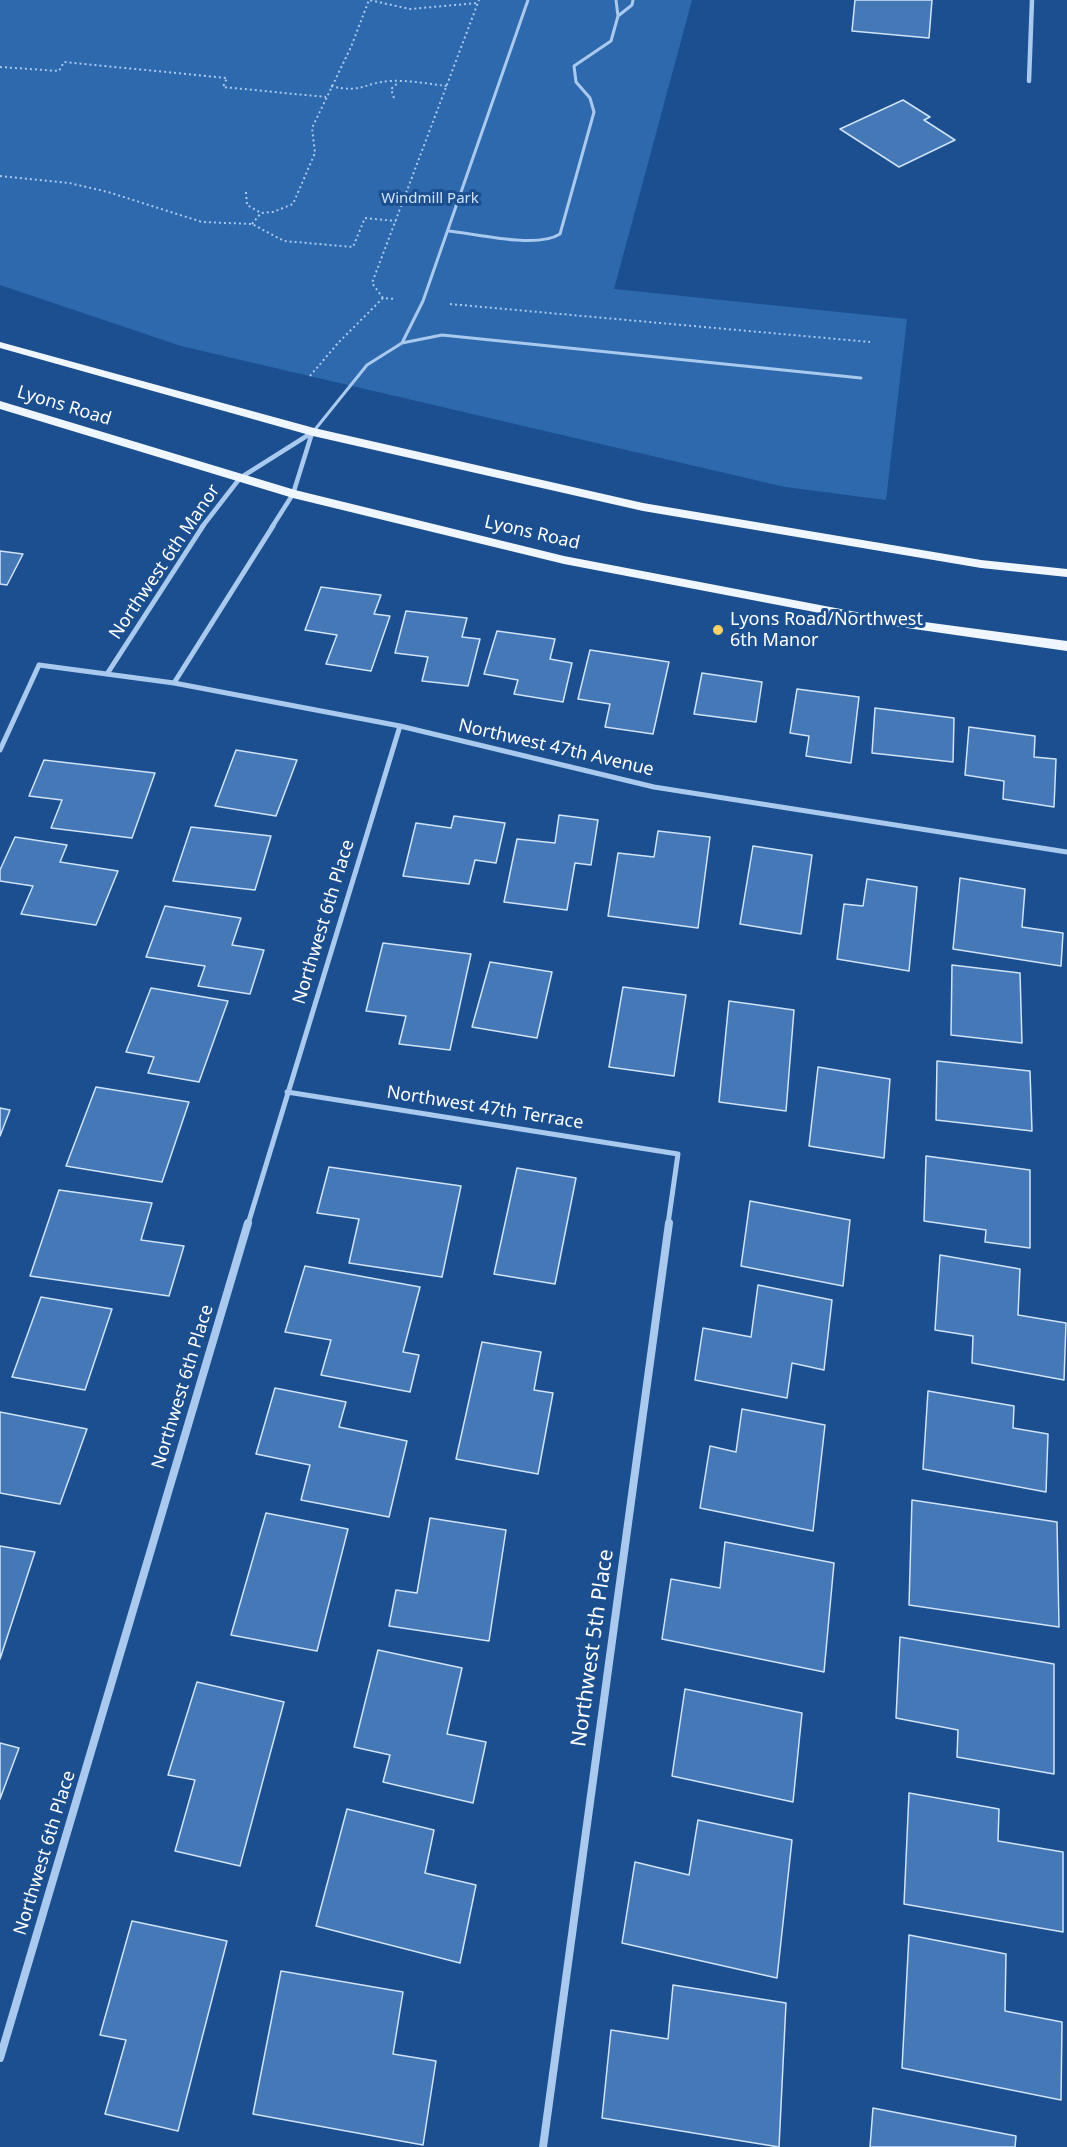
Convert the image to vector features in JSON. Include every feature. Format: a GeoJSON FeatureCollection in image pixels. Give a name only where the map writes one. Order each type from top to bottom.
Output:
{"type":"FeatureCollection","features":[{"type":"Feature","properties":{"kind":"main road"},"geometry":{"type":"LineString","coordinates":[[0,345],[313,432],[643,507],[981,564],[1067,573]]}},
{"type":"Feature","properties":{"kind":"main road","name":"Lyons Road"},"geometry":{"type":"LineString","coordinates":[[0,405],[293,494],[564,560],[872,619],[1067,646]]}},
{"type":"Feature","properties":{"kind":"street"},"geometry":{"type":"LineString","coordinates":[[1029,81],[1032,0]]}},
{"type":"Feature","properties":{"kind":"street"},"geometry":{"type":"LineString","coordinates":[[174,683],[293,494],[313,432]]}},
{"type":"Feature","properties":{"kind":"street","name":"Northwest 6th Manor"},"geometry":{"type":"LineString","coordinates":[[107,674],[207,519],[240,478],[313,432]]}},
{"type":"Feature","properties":{"kind":"street","name":"Northwest 47th Avenue"},"geometry":{"type":"LineString","coordinates":[[0,750],[39,665],[174,683],[400,726],[654,787],[1067,852]]}},
{"type":"Feature","properties":{"kind":"street","name":"Northwest 6th Place"},"geometry":{"type":"LineString","coordinates":[[0,2058],[286,1092],[400,726]]}},
{"type":"Feature","properties":{"kind":"street","name":"Northwest 47th Terrace"},"geometry":{"type":"LineString","coordinates":[[286,1092],[678,1154]]}},
{"type":"Feature","properties":{"kind":"street","name":"Northwest 5th Place"},"geometry":{"type":"LineString","coordinates":[[543,2147],[678,1154]]}},
{"type":"Feature","properties":{"kind":"lane"},"geometry":{"type":"LineString","coordinates":[[402,343],[429,288],[528,0]]}},
{"type":"Feature","properties":{"kind":"lane"},"geometry":{"type":"LineString","coordinates":[[449,231],[534,241],[551,240],[560,234],[594,112],[590,98],[576,82],[574,66],[611,41],[618,16],[616,0]]}},
{"type":"Feature","properties":{"kind":"lane"},"geometry":{"type":"LineString","coordinates":[[618,16],[632,5],[633,0]]}},
{"type":"Feature","properties":{"kind":"lane"},"geometry":{"type":"LineString","coordinates":[[313,432],[367,365],[402,343],[442,335],[861,378]]}},
{"type":"Feature","properties":{"kind":"path"},"geometry":{"type":"LineString","coordinates":[[246,192],[247,204],[261,213],[273,212],[293,204],[315,153],[312,128],[351,47],[369,0],[410,9],[478,2],[372,283],[383,298]]}},
{"type":"Feature","properties":{"kind":"path"},"geometry":{"type":"LineString","coordinates":[[0,67],[59,71],[64,62],[227,78],[223,87],[326,97]]}},
{"type":"Feature","properties":{"kind":"path"},"geometry":{"type":"LineString","coordinates":[[331,86],[346,90],[362,89],[389,81],[447,86]]}},
{"type":"Feature","properties":{"kind":"path"},"geometry":{"type":"LineString","coordinates":[[394,98],[391,89],[399,82]]}},
{"type":"Feature","properties":{"kind":"path"},"geometry":{"type":"LineString","coordinates":[[0,176],[69,183],[108,192],[202,222],[252,224],[284,241],[352,247],[364,218],[396,221]]}},
{"type":"Feature","properties":{"kind":"path"},"geometry":{"type":"LineString","coordinates":[[252,224],[261,213]]}},
{"type":"Feature","properties":{"kind":"green space","name":"Windmill Park"},"geometry":{"type":"Polygon","coordinates":[[[0,0],[692,0],[614,289],[907,319],[886,500],[785,487],[181,346],[0,285],[0,0]]]}},
{"type":"Feature","properties":{"kind":"building"},"geometry":{"type":"Polygon","coordinates":[[[855,0],[932,0],[929,38],[852,31],[855,0]]]}},
{"type":"Feature","properties":{"kind":"building"},"geometry":{"type":"Polygon","coordinates":[[[903,100],[930,117],[924,120],[955,140],[899,167],[840,129],[903,100]]]}},
{"type":"Feature","properties":{"kind":"building"},"geometry":{"type":"Polygon","coordinates":[[[0,551],[23,554],[7,585],[0,584],[0,551]]]}},
{"type":"Feature","properties":{"kind":"building"},"geometry":{"type":"Polygon","coordinates":[[[321,587],[381,595],[374,614],[390,616],[371,671],[326,664],[337,635],[305,630],[321,587]]]}},
{"type":"Feature","properties":{"kind":"building"},"geometry":{"type":"Polygon","coordinates":[[[406,611],[467,618],[462,637],[480,639],[468,686],[422,681],[428,657],[395,653],[406,611]]]}},
{"type":"Feature","properties":{"kind":"building"},"geometry":{"type":"Polygon","coordinates":[[[497,631],[555,639],[550,659],[572,663],[563,702],[514,694],[518,680],[484,674],[497,631]]]}},
{"type":"Feature","properties":{"kind":"building"},"geometry":{"type":"Polygon","coordinates":[[[590,650],[669,662],[653,734],[605,727],[610,704],[578,699],[590,650]]]}},
{"type":"Feature","properties":{"kind":"building"},"geometry":{"type":"Polygon","coordinates":[[[702,673],[762,682],[756,722],[694,714],[702,673]]]}},
{"type":"Feature","properties":{"kind":"building"},"geometry":{"type":"Polygon","coordinates":[[[797,689],[859,697],[851,763],[806,756],[809,736],[790,733],[797,689]]]}},
{"type":"Feature","properties":{"kind":"building"},"geometry":{"type":"Polygon","coordinates":[[[875,708],[954,718],[953,762],[872,753],[875,708]]]}},
{"type":"Feature","properties":{"kind":"building"},"geometry":{"type":"Polygon","coordinates":[[[969,727],[1035,736],[1034,757],[1056,759],[1054,807],[1003,799],[1004,781],[965,775],[969,727]]]}},
{"type":"Feature","properties":{"kind":"building"},"geometry":{"type":"Polygon","coordinates":[[[236,750],[297,760],[276,816],[215,806],[236,750]]]}},
{"type":"Feature","properties":{"kind":"building"},"geometry":{"type":"Polygon","coordinates":[[[44,760],[155,773],[132,838],[51,828],[62,800],[29,796],[44,760]]]}},
{"type":"Feature","properties":{"kind":"building"},"geometry":{"type":"Polygon","coordinates":[[[559,815],[598,820],[591,865],[575,863],[567,910],[504,902],[517,839],[555,843],[559,815]]]}},
{"type":"Feature","properties":{"kind":"building"},"geometry":{"type":"Polygon","coordinates":[[[454,816],[505,823],[496,863],[475,860],[469,884],[403,876],[416,823],[451,828],[454,816]]]}},
{"type":"Feature","properties":{"kind":"building"},"geometry":{"type":"Polygon","coordinates":[[[191,827],[271,836],[255,890],[173,881],[191,827]]]}},
{"type":"Feature","properties":{"kind":"building"},"geometry":{"type":"Polygon","coordinates":[[[658,831],[710,837],[698,928],[608,916],[618,853],[654,857],[658,831]]]}},
{"type":"Feature","properties":{"kind":"building"},"geometry":{"type":"Polygon","coordinates":[[[15,837],[67,845],[60,862],[118,871],[96,925],[21,914],[33,886],[0,881],[0,870],[15,837]]]}},
{"type":"Feature","properties":{"kind":"building"},"geometry":{"type":"Polygon","coordinates":[[[753,846],[812,855],[801,934],[740,924],[753,846]]]}},
{"type":"Feature","properties":{"kind":"building"},"geometry":{"type":"Polygon","coordinates":[[[960,878],[1025,889],[1022,927],[1063,933],[1061,966],[953,949],[960,878]]]}},
{"type":"Feature","properties":{"kind":"building"},"geometry":{"type":"Polygon","coordinates":[[[867,879],[917,887],[909,971],[837,959],[844,904],[863,906],[867,879]]]}},
{"type":"Feature","properties":{"kind":"building"},"geometry":{"type":"Polygon","coordinates":[[[165,906],[241,918],[232,945],[264,950],[250,994],[198,986],[205,966],[146,957],[165,906]]]}},
{"type":"Feature","properties":{"kind":"building"},"geometry":{"type":"Polygon","coordinates":[[[383,943],[471,954],[450,1050],[399,1044],[406,1016],[366,1011],[383,943]]]}},
{"type":"Feature","properties":{"kind":"building"},"geometry":{"type":"Polygon","coordinates":[[[490,962],[552,972],[537,1038],[472,1027],[490,962]]]}},
{"type":"Feature","properties":{"kind":"building"},"geometry":{"type":"Polygon","coordinates":[[[952,965],[1020,973],[1022,1043],[951,1035],[952,965]]]}},
{"type":"Feature","properties":{"kind":"building"},"geometry":{"type":"Polygon","coordinates":[[[623,987],[686,995],[674,1076],[609,1067],[623,987]]]}},
{"type":"Feature","properties":{"kind":"building"},"geometry":{"type":"Polygon","coordinates":[[[151,988],[228,1001],[199,1082],[148,1073],[154,1057],[126,1052],[151,988]]]}},
{"type":"Feature","properties":{"kind":"building"},"geometry":{"type":"Polygon","coordinates":[[[729,1001],[794,1010],[786,1111],[719,1102],[729,1001]]]}},
{"type":"Feature","properties":{"kind":"building"},"geometry":{"type":"Polygon","coordinates":[[[937,1061],[1030,1071],[1032,1131],[936,1120],[937,1061]]]}},
{"type":"Feature","properties":{"kind":"building"},"geometry":{"type":"Polygon","coordinates":[[[818,1067],[890,1079],[884,1158],[809,1146],[818,1067]]]}},
{"type":"Feature","properties":{"kind":"building"},"geometry":{"type":"Polygon","coordinates":[[[96,1087],[189,1102],[162,1182],[66,1166],[96,1087]]]}},
{"type":"Feature","properties":{"kind":"building"},"geometry":{"type":"Polygon","coordinates":[[[0,1108],[10,1110],[0,1136],[0,1108]]]}},
{"type":"Feature","properties":{"kind":"building"},"geometry":{"type":"Polygon","coordinates":[[[926,1156],[1030,1170],[1030,1248],[985,1242],[986,1230],[924,1221],[926,1156]]]}},
{"type":"Feature","properties":{"kind":"building"},"geometry":{"type":"Polygon","coordinates":[[[329,1167],[461,1186],[442,1277],[349,1263],[359,1219],[317,1213],[329,1167]]]}},
{"type":"Feature","properties":{"kind":"building"},"geometry":{"type":"Polygon","coordinates":[[[517,1168],[576,1178],[555,1284],[494,1274],[517,1168]]]}},
{"type":"Feature","properties":{"kind":"building"},"geometry":{"type":"Polygon","coordinates":[[[59,1190],[152,1203],[141,1240],[184,1246],[169,1296],[30,1276],[59,1190]]]}},
{"type":"Feature","properties":{"kind":"building"},"geometry":{"type":"Polygon","coordinates":[[[750,1201],[850,1220],[843,1286],[741,1266],[750,1201]]]}},
{"type":"Feature","properties":{"kind":"building"},"geometry":{"type":"Polygon","coordinates":[[[940,1255],[1020,1269],[1018,1315],[1066,1323],[1064,1380],[972,1363],[973,1336],[935,1330],[940,1255]]]}},
{"type":"Feature","properties":{"kind":"building"},"geometry":{"type":"Polygon","coordinates":[[[305,1266],[420,1287],[403,1352],[419,1355],[410,1392],[321,1375],[331,1340],[285,1332],[305,1266]]]}},
{"type":"Feature","properties":{"kind":"building"},"geometry":{"type":"Polygon","coordinates":[[[758,1285],[832,1300],[824,1370],[792,1363],[787,1398],[695,1380],[703,1328],[751,1337],[758,1285]]]}},
{"type":"Feature","properties":{"kind":"building"},"geometry":{"type":"Polygon","coordinates":[[[41,1297],[112,1309],[85,1390],[12,1377],[41,1297]]]}},
{"type":"Feature","properties":{"kind":"building"},"geometry":{"type":"Polygon","coordinates":[[[482,1342],[541,1352],[534,1390],[553,1393],[538,1474],[456,1459],[482,1342]]]}},
{"type":"Feature","properties":{"kind":"building"},"geometry":{"type":"Polygon","coordinates":[[[275,1388],[346,1402],[339,1427],[407,1441],[389,1517],[301,1500],[310,1465],[256,1454],[275,1388]]]}},
{"type":"Feature","properties":{"kind":"building"},"geometry":{"type":"Polygon","coordinates":[[[928,1391],[1014,1406],[1013,1428],[1048,1434],[1046,1492],[923,1469],[928,1391]]]}},
{"type":"Feature","properties":{"kind":"building"},"geometry":{"type":"Polygon","coordinates":[[[742,1409],[825,1425],[813,1531],[700,1508],[710,1446],[736,1452],[742,1409]]]}},
{"type":"Feature","properties":{"kind":"building"},"geometry":{"type":"Polygon","coordinates":[[[0,1412],[87,1429],[60,1504],[0,1493],[0,1412]]]}},
{"type":"Feature","properties":{"kind":"building"},"geometry":{"type":"Polygon","coordinates":[[[912,1500],[1057,1522],[1059,1627],[909,1605],[912,1500]]]}},
{"type":"Feature","properties":{"kind":"building"},"geometry":{"type":"Polygon","coordinates":[[[266,1513],[348,1529],[317,1651],[231,1635],[266,1513]]]}},
{"type":"Feature","properties":{"kind":"building"},"geometry":{"type":"Polygon","coordinates":[[[430,1518],[506,1530],[489,1641],[389,1626],[396,1590],[417,1593],[430,1518]]]}},
{"type":"Feature","properties":{"kind":"building"},"geometry":{"type":"Polygon","coordinates":[[[725,1542],[834,1563],[824,1672],[662,1639],[671,1579],[720,1588],[725,1542]]]}},
{"type":"Feature","properties":{"kind":"building"},"geometry":{"type":"Polygon","coordinates":[[[0,1546],[35,1552],[0,1659],[0,1546]]]}},
{"type":"Feature","properties":{"kind":"building"},"geometry":{"type":"Polygon","coordinates":[[[900,1637],[1054,1664],[1054,1774],[957,1757],[958,1730],[896,1718],[900,1637]]]}},
{"type":"Feature","properties":{"kind":"building"},"geometry":{"type":"Polygon","coordinates":[[[378,1650],[462,1668],[447,1734],[486,1742],[473,1803],[383,1782],[390,1755],[354,1747],[378,1650]]]}},
{"type":"Feature","properties":{"kind":"building"},"geometry":{"type":"Polygon","coordinates":[[[197,1682],[284,1702],[240,1866],[175,1851],[195,1780],[168,1775],[197,1682]]]}},
{"type":"Feature","properties":{"kind":"building"},"geometry":{"type":"Polygon","coordinates":[[[685,1689],[802,1713],[793,1802],[672,1776],[685,1689]]]}},
{"type":"Feature","properties":{"kind":"building"},"geometry":{"type":"Polygon","coordinates":[[[0,1743],[19,1748],[0,1799],[0,1743]]]}},
{"type":"Feature","properties":{"kind":"building"},"geometry":{"type":"Polygon","coordinates":[[[909,1793],[999,1809],[998,1841],[1063,1852],[1063,1932],[904,1904],[909,1793]]]}},
{"type":"Feature","properties":{"kind":"building"},"geometry":{"type":"Polygon","coordinates":[[[347,1809],[434,1830],[425,1873],[476,1885],[460,1963],[316,1926],[347,1809]]]}},
{"type":"Feature","properties":{"kind":"building"},"geometry":{"type":"Polygon","coordinates":[[[698,1820],[792,1840],[777,1978],[622,1943],[635,1862],[689,1875],[698,1820]]]}},
{"type":"Feature","properties":{"kind":"building"},"geometry":{"type":"Polygon","coordinates":[[[132,1921],[227,1941],[178,2131],[105,2114],[126,2040],[100,2035],[132,1921]]]}},
{"type":"Feature","properties":{"kind":"building"},"geometry":{"type":"Polygon","coordinates":[[[909,1935],[1006,1954],[1005,2011],[1062,2022],[1061,2100],[902,2068],[909,1935]]]}},
{"type":"Feature","properties":{"kind":"building"},"geometry":{"type":"Polygon","coordinates":[[[281,1971],[403,1992],[393,2054],[436,2061],[423,2145],[253,2114],[281,1971]]]}},
{"type":"Feature","properties":{"kind":"building"},"geometry":{"type":"Polygon","coordinates":[[[673,1985],[786,2003],[779,2147],[602,2118],[611,2030],[668,2039],[673,1985]]]}},
{"type":"Feature","properties":{"kind":"building"},"geometry":{"type":"Polygon","coordinates":[[[873,2108],[1016,2136],[1015,2147],[870,2147],[873,2108]]]}},
{"type":"Feature","properties":{"kind":"place","name":"Lyons Road/Northwest 6th Manor"},"geometry":{"type":"Point","coordinates":[718,630]}}]}
